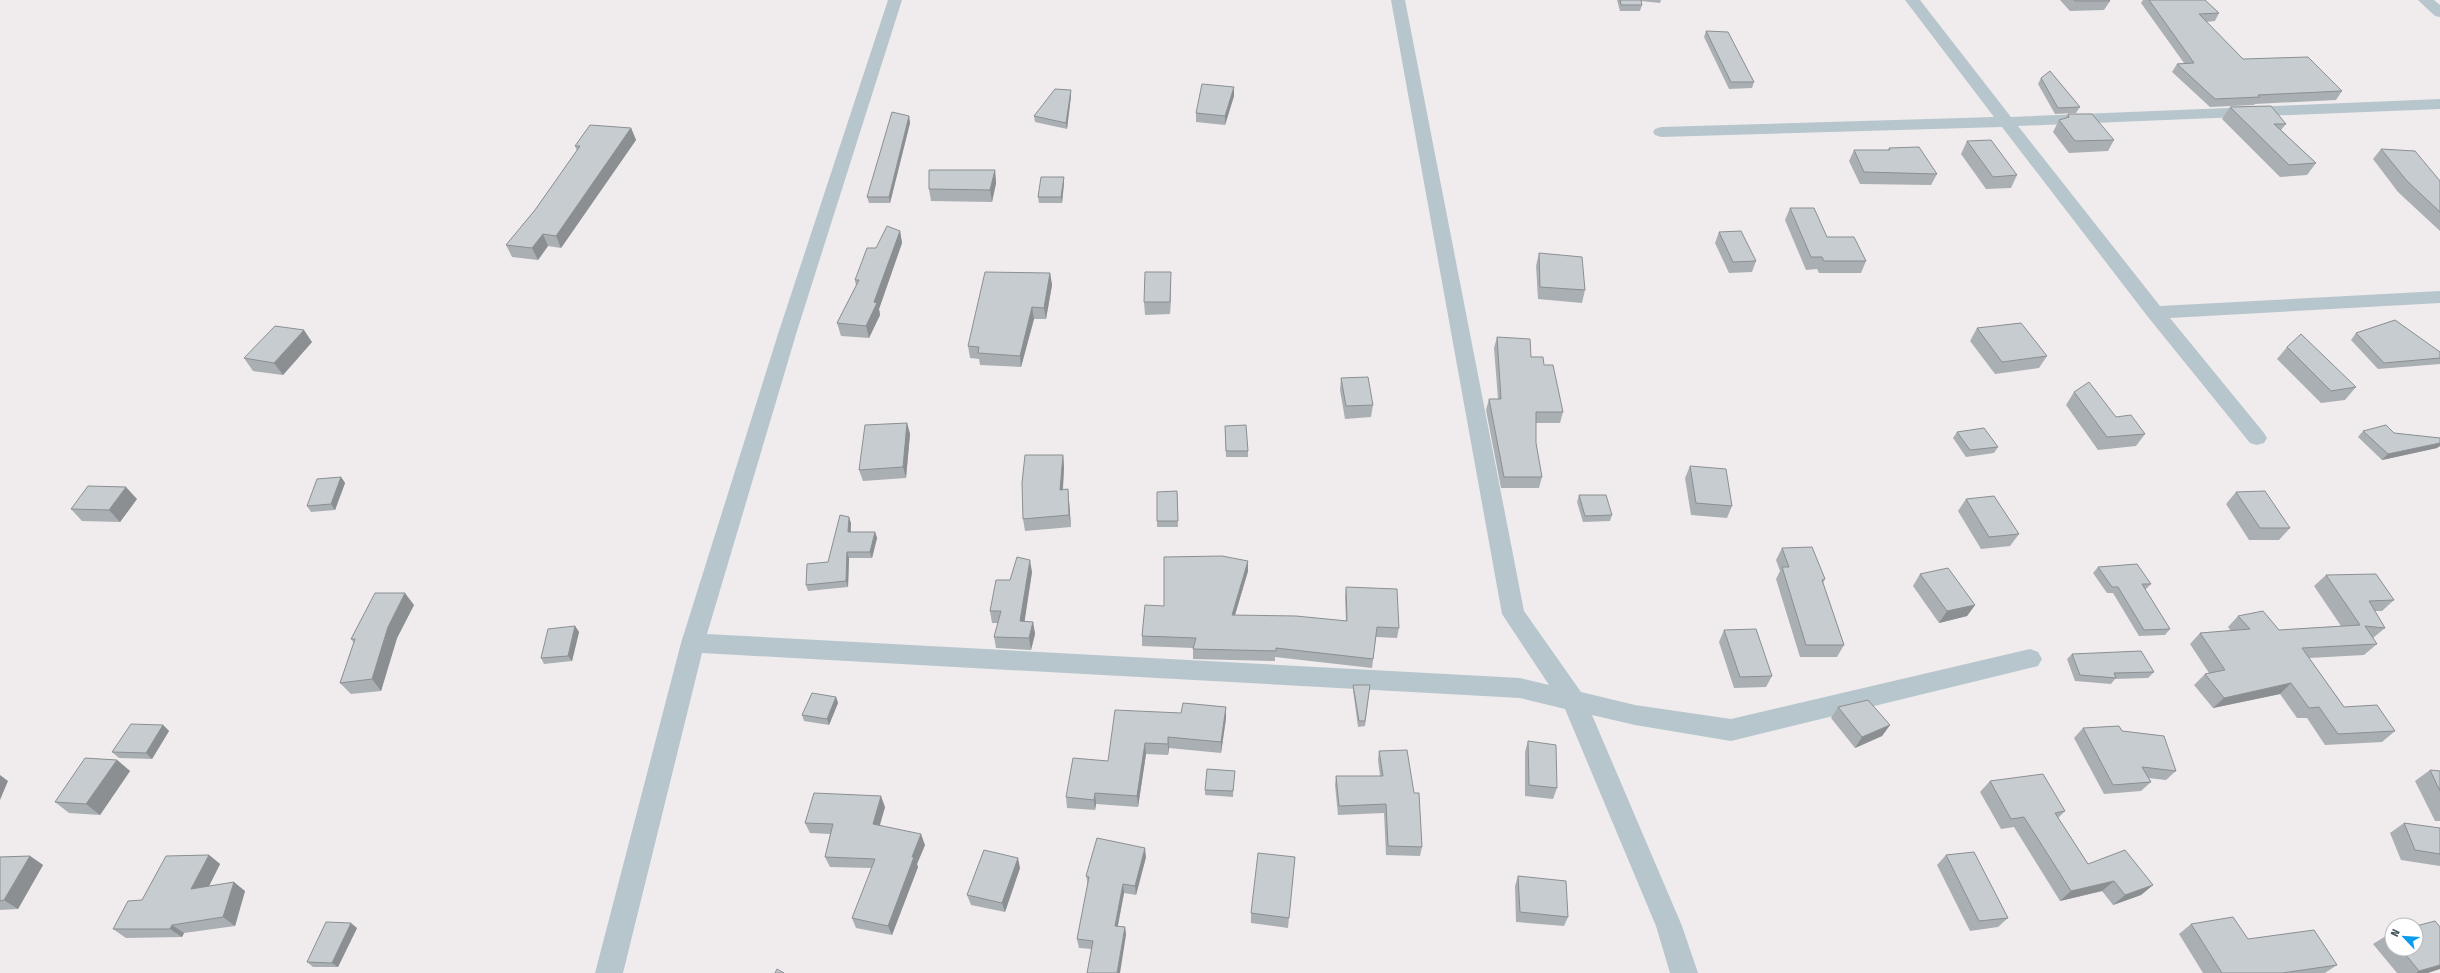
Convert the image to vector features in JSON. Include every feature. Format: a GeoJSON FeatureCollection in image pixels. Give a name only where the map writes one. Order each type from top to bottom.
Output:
{"type":"FeatureCollection","features":[{"type":"Feature","properties":{"kind":"street"},"geometry":{"type":"LineString","coordinates":[[609,973],[693,643],[788,331],[895,0]]}},
{"type":"Feature","properties":{"kind":"street"},"geometry":{"type":"LineString","coordinates":[[1398,0],[1513,614],[1574,701],[1670,926],[1684,973]]}},
{"type":"Feature","properties":{"kind":"street"},"geometry":{"type":"LineString","coordinates":[[1912,0],[2155,313],[2257,438]]}},
{"type":"Feature","properties":{"kind":"street"},"geometry":{"type":"LineString","coordinates":[[2425,0],[2440,13]]}},
{"type":"Feature","properties":{"kind":"street"},"geometry":{"type":"LineString","coordinates":[[1661,132],[2005,121],[2440,104]]}},
{"type":"Feature","properties":{"kind":"street"},"geometry":{"type":"LineString","coordinates":[[2155,313],[2440,297]]}},
{"type":"Feature","properties":{"kind":"street"},"geometry":{"type":"LineString","coordinates":[[693,643],[1520,688],[1635,716],[1731,730],[2030,659]]}},
{"type":"Feature","properties":{"kind":"building"},"geometry":{"type":"Polygon","coordinates":[[[1620,0],[1641,0],[1642,5],[1621,5],[1620,0]]]}},
{"type":"Feature","properties":{"kind":"building"},"geometry":{"type":"Polygon","coordinates":[[[2074,0],[2109,0],[2110,1],[2075,1],[2074,0]]]}},
{"type":"Feature","properties":{"kind":"building"},"geometry":{"type":"Polygon","coordinates":[[[2149,0],[2205,0],[2219,13],[2199,14],[2243,59],[2308,57],[2342,91],[2258,95],[2260,97],[2215,99],[2177,64],[2194,63],[2149,0]]]}},
{"type":"Feature","properties":{"kind":"building"},"geometry":{"type":"Polygon","coordinates":[[[1706,31],[1728,32],[1754,82],[1731,82],[1706,31]]]}},
{"type":"Feature","properties":{"kind":"building"},"geometry":{"type":"Polygon","coordinates":[[[2050,71],[2080,107],[2058,108],[2041,78],[2050,71]]]}},
{"type":"Feature","properties":{"kind":"building"},"geometry":{"type":"Polygon","coordinates":[[[1202,84],[1234,87],[1225,116],[1196,113],[1202,84]]]}},
{"type":"Feature","properties":{"kind":"building"},"geometry":{"type":"Polygon","coordinates":[[[1055,89],[1071,90],[1066,123],[1034,116],[1055,89]]]}},
{"type":"Feature","properties":{"kind":"building"},"geometry":{"type":"Polygon","coordinates":[[[2271,106],[2286,124],[2274,124],[2316,163],[2289,165],[2230,107],[2271,106]]]}},
{"type":"Feature","properties":{"kind":"building"},"geometry":{"type":"Polygon","coordinates":[[[892,112],[909,116],[889,197],[867,197],[892,112]]]}},
{"type":"Feature","properties":{"kind":"building"},"geometry":{"type":"Polygon","coordinates":[[[2068,114],[2092,114],[2114,140],[2075,141],[2059,120],[2069,117],[2068,114]]]}},
{"type":"Feature","properties":{"kind":"building"},"geometry":{"type":"Polygon","coordinates":[[[590,125],[631,128],[556,236],[543,234],[532,248],[506,245],[535,210],[580,146],[575,146],[590,125]]]}},
{"type":"Feature","properties":{"kind":"building"},"geometry":{"type":"Polygon","coordinates":[[[1991,140],[2017,175],[1993,177],[1967,141],[1991,140]]]}},
{"type":"Feature","properties":{"kind":"building"},"geometry":{"type":"Polygon","coordinates":[[[1919,147],[1937,174],[1864,172],[1854,150],[1890,150],[1889,148],[1919,147]]]}},
{"type":"Feature","properties":{"kind":"building"},"geometry":{"type":"Polygon","coordinates":[[[2381,149],[2415,151],[2440,181],[2440,212],[2407,181],[2381,149]]]}},
{"type":"Feature","properties":{"kind":"building"},"geometry":{"type":"Polygon","coordinates":[[[929,170],[995,170],[990,190],[929,189],[929,170]]]}},
{"type":"Feature","properties":{"kind":"building"},"geometry":{"type":"Polygon","coordinates":[[[1041,177],[1064,177],[1061,197],[1038,197],[1041,177]]]}},
{"type":"Feature","properties":{"kind":"building"},"geometry":{"type":"Polygon","coordinates":[[[1790,208],[1814,208],[1827,237],[1854,237],[1866,261],[1824,261],[1822,257],[1811,257],[1790,208]]]}},
{"type":"Feature","properties":{"kind":"building"},"geometry":{"type":"Polygon","coordinates":[[[887,226],[900,231],[874,302],[877,303],[866,326],[837,323],[859,280],[855,280],[867,248],[876,248],[887,226]]]}},
{"type":"Feature","properties":{"kind":"building"},"geometry":{"type":"Polygon","coordinates":[[[1741,231],[1756,261],[1733,262],[1719,232],[1741,231]]]}},
{"type":"Feature","properties":{"kind":"building"},"geometry":{"type":"Polygon","coordinates":[[[1539,253],[1582,257],[1585,290],[1540,287],[1539,253]]]}},
{"type":"Feature","properties":{"kind":"building"},"geometry":{"type":"Polygon","coordinates":[[[985,272],[1050,273],[1044,308],[1032,307],[1020,356],[978,353],[979,347],[968,346],[985,272]]]}},
{"type":"Feature","properties":{"kind":"building"},"geometry":{"type":"Polygon","coordinates":[[[1145,272],[1171,272],[1170,302],[1144,302],[1145,272]]]}},
{"type":"Feature","properties":{"kind":"building"},"geometry":{"type":"Polygon","coordinates":[[[2395,320],[2440,352],[2440,358],[2384,363],[2356,333],[2395,320]]]}},
{"type":"Feature","properties":{"kind":"building"},"geometry":{"type":"Polygon","coordinates":[[[2021,323],[2047,356],[2002,362],[1977,328],[2021,323]]]}},
{"type":"Feature","properties":{"kind":"building"},"geometry":{"type":"Polygon","coordinates":[[[275,326],[304,330],[274,363],[244,358],[275,326]]]}},
{"type":"Feature","properties":{"kind":"building"},"geometry":{"type":"Polygon","coordinates":[[[2301,334],[2356,387],[2331,391],[2287,347],[2301,334]]]}},
{"type":"Feature","properties":{"kind":"building"},"geometry":{"type":"Polygon","coordinates":[[[1497,337],[1530,339],[1531,357],[1543,357],[1544,365],[1553,365],[1563,412],[1536,412],[1536,443],[1542,477],[1504,477],[1489,399],[1501,399],[1497,337]]]}},
{"type":"Feature","properties":{"kind":"building"},"geometry":{"type":"Polygon","coordinates":[[[1368,377],[1373,405],[1346,406],[1341,378],[1368,377]]]}},
{"type":"Feature","properties":{"kind":"building"},"geometry":{"type":"Polygon","coordinates":[[[2089,382],[2116,417],[2131,415],[2145,434],[2107,437],[2074,392],[2089,382]]]}},
{"type":"Feature","properties":{"kind":"building"},"geometry":{"type":"Polygon","coordinates":[[[907,423],[903,467],[859,470],[865,425],[907,423]]]}},
{"type":"Feature","properties":{"kind":"building"},"geometry":{"type":"Polygon","coordinates":[[[1246,425],[1248,451],[1226,451],[1225,426],[1246,425]]]}},
{"type":"Feature","properties":{"kind":"building"},"geometry":{"type":"Polygon","coordinates":[[[2386,425],[2394,433],[2440,438],[2440,443],[2388,454],[2363,431],[2386,425]]]}},
{"type":"Feature","properties":{"kind":"building"},"geometry":{"type":"Polygon","coordinates":[[[1984,428],[1998,447],[1970,450],[1957,432],[1984,428]]]}},
{"type":"Feature","properties":{"kind":"building"},"geometry":{"type":"Polygon","coordinates":[[[1025,455],[1063,455],[1060,490],[1068,489],[1069,515],[1023,519],[1022,483],[1025,455]]]}},
{"type":"Feature","properties":{"kind":"building"},"geometry":{"type":"Polygon","coordinates":[[[1690,466],[1726,469],[1732,506],[1696,503],[1690,466]]]}},
{"type":"Feature","properties":{"kind":"building"},"geometry":{"type":"Polygon","coordinates":[[[341,477],[331,504],[307,506],[317,479],[341,477]]]}},
{"type":"Feature","properties":{"kind":"building"},"geometry":{"type":"Polygon","coordinates":[[[88,486],[126,487],[109,510],[71,509],[88,486]]]}},
{"type":"Feature","properties":{"kind":"building"},"geometry":{"type":"Polygon","coordinates":[[[1177,491],[1178,521],[1157,521],[1157,492],[1177,491]]]}},
{"type":"Feature","properties":{"kind":"building"},"geometry":{"type":"Polygon","coordinates":[[[2265,491],[2290,528],[2260,528],[2236,492],[2265,491]]]}},
{"type":"Feature","properties":{"kind":"building"},"geometry":{"type":"Polygon","coordinates":[[[1579,495],[1606,495],[1612,515],[1585,516],[1579,495]]]}},
{"type":"Feature","properties":{"kind":"building"},"geometry":{"type":"Polygon","coordinates":[[[1994,496],[2019,534],[1989,537],[1966,499],[1994,496]]]}},
{"type":"Feature","properties":{"kind":"building"},"geometry":{"type":"Polygon","coordinates":[[[840,515],[849,517],[848,532],[875,532],[870,552],[847,552],[846,581],[806,585],[807,564],[828,562],[840,515]]]}},
{"type":"Feature","properties":{"kind":"building"},"geometry":{"type":"Polygon","coordinates":[[[1812,547],[1825,579],[1822,580],[1844,645],[1806,645],[1782,567],[1789,567],[1782,548],[1812,547]]]}},
{"type":"Feature","properties":{"kind":"building"},"geometry":{"type":"Polygon","coordinates":[[[1222,556],[1248,561],[1232,615],[1296,616],[1347,621],[1346,587],[1397,589],[1399,628],[1377,627],[1373,659],[1276,648],[1276,651],[1193,649],[1196,638],[1142,636],[1145,605],[1164,606],[1164,557],[1222,556]]]}},
{"type":"Feature","properties":{"kind":"building"},"geometry":{"type":"Polygon","coordinates":[[[1017,557],[1030,560],[1020,621],[1033,622],[1029,638],[994,637],[1001,611],[990,611],[996,580],[1010,580],[1017,557]]]}},
{"type":"Feature","properties":{"kind":"building"},"geometry":{"type":"Polygon","coordinates":[[[2137,564],[2151,584],[2142,584],[2170,629],[2144,630],[2118,587],[2112,587],[2098,567],[2137,564]]]}},
{"type":"Feature","properties":{"kind":"building"},"geometry":{"type":"Polygon","coordinates":[[[1948,568],[1975,605],[1947,611],[1920,574],[1948,568]]]}},
{"type":"Feature","properties":{"kind":"building"},"geometry":{"type":"Polygon","coordinates":[[[2376,574],[2394,600],[2369,601],[2385,628],[2365,626],[2377,644],[2302,648],[2344,707],[2377,705],[2395,731],[2338,734],[2319,707],[2309,708],[2291,683],[2224,698],[2205,674],[2225,670],[2200,633],[2250,629],[2238,616],[2263,611],[2279,630],[2360,625],[2326,575],[2376,574]]]}},
{"type":"Feature","properties":{"kind":"building"},"geometry":{"type":"Polygon","coordinates":[[[375,593],[405,593],[388,627],[372,679],[340,683],[355,639],[351,639],[375,593]]]}},
{"type":"Feature","properties":{"kind":"building"},"geometry":{"type":"Polygon","coordinates":[[[575,626],[568,656],[541,658],[548,629],[575,626]]]}},
{"type":"Feature","properties":{"kind":"building"},"geometry":{"type":"Polygon","coordinates":[[[1756,629],[1772,676],[1740,677],[1724,630],[1756,629]]]}},
{"type":"Feature","properties":{"kind":"building"},"geometry":{"type":"Polygon","coordinates":[[[2141,651],[2154,672],[2114,673],[2116,678],[2080,675],[2072,654],[2141,651]]]}},
{"type":"Feature","properties":{"kind":"building"},"geometry":{"type":"Polygon","coordinates":[[[1353,685],[1370,685],[1365,721],[1359,721],[1353,685]]]}},
{"type":"Feature","properties":{"kind":"building"},"geometry":{"type":"Polygon","coordinates":[[[812,693],[836,697],[827,719],[802,715],[812,693]]]}},
{"type":"Feature","properties":{"kind":"building"},"geometry":{"type":"Polygon","coordinates":[[[1868,700],[1890,725],[1862,737],[1838,707],[1868,700]]]}},
{"type":"Feature","properties":{"kind":"building"},"geometry":{"type":"Polygon","coordinates":[[[1183,703],[1226,707],[1221,742],[1168,737],[1168,744],[1145,743],[1137,796],[1095,793],[1094,800],[1066,797],[1073,758],[1108,761],[1115,710],[1181,713],[1183,703]]]}},
{"type":"Feature","properties":{"kind":"building"},"geometry":{"type":"Polygon","coordinates":[[[131,724],[163,725],[146,753],[112,752],[131,724]]]}},
{"type":"Feature","properties":{"kind":"building"},"geometry":{"type":"Polygon","coordinates":[[[2119,726],[2122,731],[2164,736],[2176,771],[2142,767],[2151,782],[2113,785],[2083,728],[2119,726]]]}},
{"type":"Feature","properties":{"kind":"building"},"geometry":{"type":"Polygon","coordinates":[[[1528,741],[1556,745],[1557,788],[1529,785],[1528,741]]]}},
{"type":"Feature","properties":{"kind":"building"},"geometry":{"type":"Polygon","coordinates":[[[1407,750],[1414,793],[1419,793],[1422,847],[1388,846],[1386,804],[1339,806],[1336,776],[1383,776],[1379,751],[1407,750]]]}},
{"type":"Feature","properties":{"kind":"building"},"geometry":{"type":"Polygon","coordinates":[[[85,758],[117,760],[86,804],[55,802],[85,758]]]}},
{"type":"Feature","properties":{"kind":"building"},"geometry":{"type":"Polygon","coordinates":[[[1207,769],[1235,771],[1233,791],[1205,790],[1207,769]]]}},
{"type":"Feature","properties":{"kind":"building"},"geometry":{"type":"Polygon","coordinates":[[[2430,770],[2440,771],[2440,791],[2430,770]]]}},
{"type":"Feature","properties":{"kind":"building"},"geometry":{"type":"Polygon","coordinates":[[[2043,774],[2065,811],[2055,813],[2088,864],[2125,850],[2153,885],[2125,895],[2114,881],[2071,891],[2024,817],[2011,819],[1990,781],[2043,774]]]}},
{"type":"Feature","properties":{"kind":"building"},"geometry":{"type":"Polygon","coordinates":[[[814,793],[881,796],[873,824],[921,834],[888,926],[852,918],[875,859],[825,857],[833,824],[805,823],[814,793]]]}},
{"type":"Feature","properties":{"kind":"building"},"geometry":{"type":"Polygon","coordinates":[[[2404,823],[2440,828],[2440,854],[2415,850],[2404,823]]]}},
{"type":"Feature","properties":{"kind":"building"},"geometry":{"type":"Polygon","coordinates":[[[1097,838],[1145,848],[1135,886],[1123,884],[1115,926],[1125,927],[1117,973],[1087,973],[1093,941],[1077,939],[1089,877],[1086,876],[1097,838]]]}},
{"type":"Feature","properties":{"kind":"building"},"geometry":{"type":"Polygon","coordinates":[[[984,850],[1018,858],[1002,903],[967,895],[984,850]]]}},
{"type":"Feature","properties":{"kind":"building"},"geometry":{"type":"Polygon","coordinates":[[[1974,852],[2008,918],[1979,921],[1946,855],[1974,852]]]}},
{"type":"Feature","properties":{"kind":"building"},"geometry":{"type":"Polygon","coordinates":[[[1258,853],[1295,857],[1289,918],[1251,913],[1258,853]]]}},
{"type":"Feature","properties":{"kind":"building"},"geometry":{"type":"Polygon","coordinates":[[[209,855],[191,889],[234,882],[223,917],[172,925],[170,929],[113,929],[128,901],[142,900],[166,856],[209,855]]]}},
{"type":"Feature","properties":{"kind":"building"},"geometry":{"type":"Polygon","coordinates":[[[30,856],[4,900],[0,901],[0,857],[30,856]]]}},
{"type":"Feature","properties":{"kind":"building"},"geometry":{"type":"Polygon","coordinates":[[[1518,876],[1566,881],[1568,917],[1520,912],[1518,876]]]}},
{"type":"Feature","properties":{"kind":"building"},"geometry":{"type":"Polygon","coordinates":[[[2233,917],[2248,939],[2314,930],[2337,965],[2282,973],[2222,973],[2191,924],[2233,917]]]}},
{"type":"Feature","properties":{"kind":"building"},"geometry":{"type":"Polygon","coordinates":[[[2435,921],[2440,927],[2440,965],[2419,971],[2408,957],[2424,957],[2424,924],[2435,921]]]}},
{"type":"Feature","properties":{"kind":"building"},"geometry":{"type":"Polygon","coordinates":[[[326,922],[351,923],[332,963],[307,962],[326,922]]]}},
{"type":"Feature","properties":{"kind":"building"},"geometry":{"type":"Polygon","coordinates":[[[777,969],[784,973],[775,973],[777,969]]]}}]}
